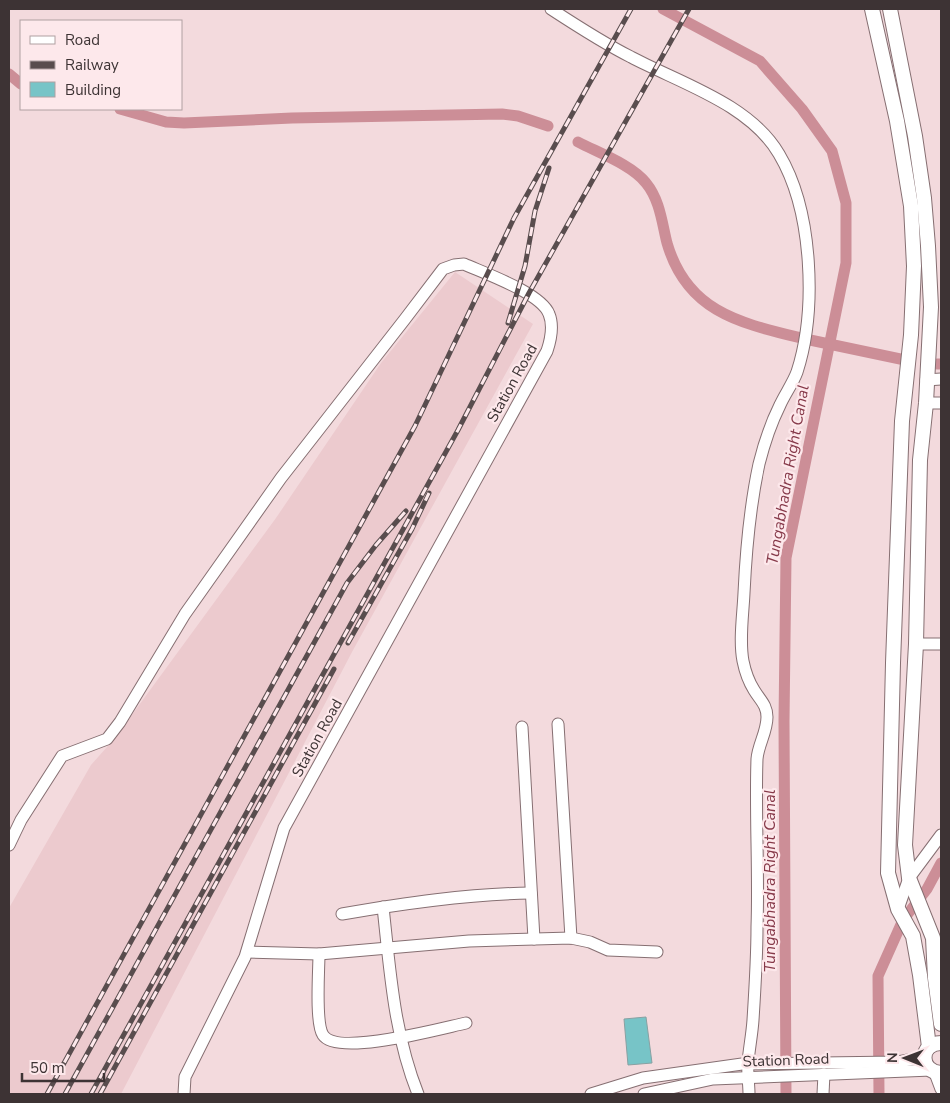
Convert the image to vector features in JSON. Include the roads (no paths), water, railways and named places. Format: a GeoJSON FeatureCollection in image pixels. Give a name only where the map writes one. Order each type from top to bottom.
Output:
{"type":"FeatureCollection","features":[{"type":"Feature","properties":{"kind":"main road"},"geometry":{"type":"LineString","coordinates":[[872,9],[897,121],[911,206],[914,266],[911,335],[902,421],[892,663],[888,873],[899,911],[913,936],[931,1049],[926,1065],[936,1072]]}},
{"type":"Feature","properties":{"kind":"main road"},"geometry":{"type":"LineString","coordinates":[[890,9],[915,136],[924,198],[930,307],[926,403],[920,460],[916,644],[905,845],[911,883],[931,932],[941,1024]]}},
{"type":"Feature","properties":{"kind":"street"},"geometry":{"type":"LineString","coordinates":[[551,9],[609,46],[695,87],[722,102],[749,121],[779,152],[792,180],[800,204],[808,262],[808,323],[796,374],[779,406],[767,437],[760,463],[748,544],[744,590],[743,661],[754,691],[766,708],[767,716],[767,724],[757,755],[757,928],[750,1094]]}},
{"type":"Feature","properties":{"kind":"street","name":"Station Road"},"geometry":{"type":"LineString","coordinates":[[9,845],[21,820],[62,756],[107,739],[120,722],[185,614],[280,478],[443,268],[464,264],[529,293],[549,311],[552,323],[548,351],[284,828],[246,952],[185,1077],[184,1094]]}},
{"type":"Feature","properties":{"kind":"street"},"geometry":{"type":"LineString","coordinates":[[926,380],[941,379]]}},
{"type":"Feature","properties":{"kind":"street"},"geometry":{"type":"LineString","coordinates":[[926,403],[941,403]]}},
{"type":"Feature","properties":{"kind":"street"},"geometry":{"type":"LineString","coordinates":[[916,644],[941,644]]}},
{"type":"Feature","properties":{"kind":"street"},"geometry":{"type":"LineString","coordinates":[[558,724],[571,938]]}},
{"type":"Feature","properties":{"kind":"street"},"geometry":{"type":"LineString","coordinates":[[522,727],[534,939]]}},
{"type":"Feature","properties":{"kind":"street"},"geometry":{"type":"LineString","coordinates":[[899,911],[911,883],[941,835]]}},
{"type":"Feature","properties":{"kind":"street"},"geometry":{"type":"LineString","coordinates":[[342,914],[450,898],[531,893]]}},
{"type":"Feature","properties":{"kind":"street"},"geometry":{"type":"LineString","coordinates":[[383,907],[393,999],[400,1037],[409,1071],[418,1094]]}},
{"type":"Feature","properties":{"kind":"street"},"geometry":{"type":"LineString","coordinates":[[246,952],[319,954],[469,941],[571,938],[590,942],[608,950],[657,952]]}},
{"type":"Feature","properties":{"kind":"street"},"geometry":{"type":"LineString","coordinates":[[319,954],[319,1021],[325,1037],[350,1044],[377,1042],[466,1024]]}},
{"type":"Feature","properties":{"kind":"street"},"geometry":{"type":"LineString","coordinates":[[898,1068],[931,1049]]}},
{"type":"Feature","properties":{"kind":"street","name":"Station Road"},"geometry":{"type":"LineString","coordinates":[[591,1094],[643,1078],[752,1063],[814,1062],[873,1068]]}},
{"type":"Feature","properties":{"kind":"street"},"geometry":{"type":"LineString","coordinates":[[873,1068],[898,1068],[936,1072],[941,1089]]}},
{"type":"Feature","properties":{"kind":"street","name":"Station Road"},"geometry":{"type":"LineString","coordinates":[[644,1094],[690,1089],[713,1079],[824,1074],[873,1068]]}},
{"type":"Feature","properties":{"kind":"street"},"geometry":{"type":"LineString","coordinates":[[823,1094],[824,1074]]}},
{"type":"Feature","properties":{"kind":"waterway","name":"Tungabhadra Right Canal"},"geometry":{"type":"LineString","coordinates":[[663,9],[760,61],[802,109],[832,151],[846,203],[846,263],[786,558],[784,721],[786,1094]]}},
{"type":"Feature","properties":{"kind":"waterway"},"geometry":{"type":"LineString","coordinates":[[9,74],[20,83]]}},
{"type":"Feature","properties":{"kind":"waterway"},"geometry":{"type":"LineString","coordinates":[[124,110],[166,122],[184,123],[292,118],[502,114],[518,116],[548,126]]}},
{"type":"Feature","properties":{"kind":"waterway"},"geometry":{"type":"LineString","coordinates":[[578,142],[624,165],[646,183],[657,204],[667,243],[676,266],[688,285],[702,299],[719,311],[737,320],[801,338]]}},
{"type":"Feature","properties":{"kind":"waterway"},"geometry":{"type":"LineString","coordinates":[[810,340],[905,360]]}},
{"type":"Feature","properties":{"kind":"waterway"},"geometry":{"type":"LineString","coordinates":[[879,1094],[878,976],[903,920],[927,889],[941,863]]}},
{"type":"Feature","properties":{"kind":"railway"},"geometry":{"type":"LineString","coordinates":[[47,1094],[415,426],[514,218],[631,9]]}},
{"type":"Feature","properties":{"kind":"railway"},"geometry":{"type":"LineString","coordinates":[[91,1094],[458,430],[529,293],[689,9]]}},
{"type":"Feature","properties":{"kind":"railway"},"geometry":{"type":"LineString","coordinates":[[508,323],[525,266],[535,211],[549,168]]}},
{"type":"Feature","properties":{"kind":"railway"},"geometry":{"type":"LineString","coordinates":[[348,643],[412,529],[429,493]]}},
{"type":"Feature","properties":{"kind":"railway"},"geometry":{"type":"LineString","coordinates":[[65,1094],[347,583],[376,545],[406,511]]}},
{"type":"Feature","properties":{"kind":"railway"},"geometry":{"type":"LineString","coordinates":[[100,1094],[334,669]]}}]}
